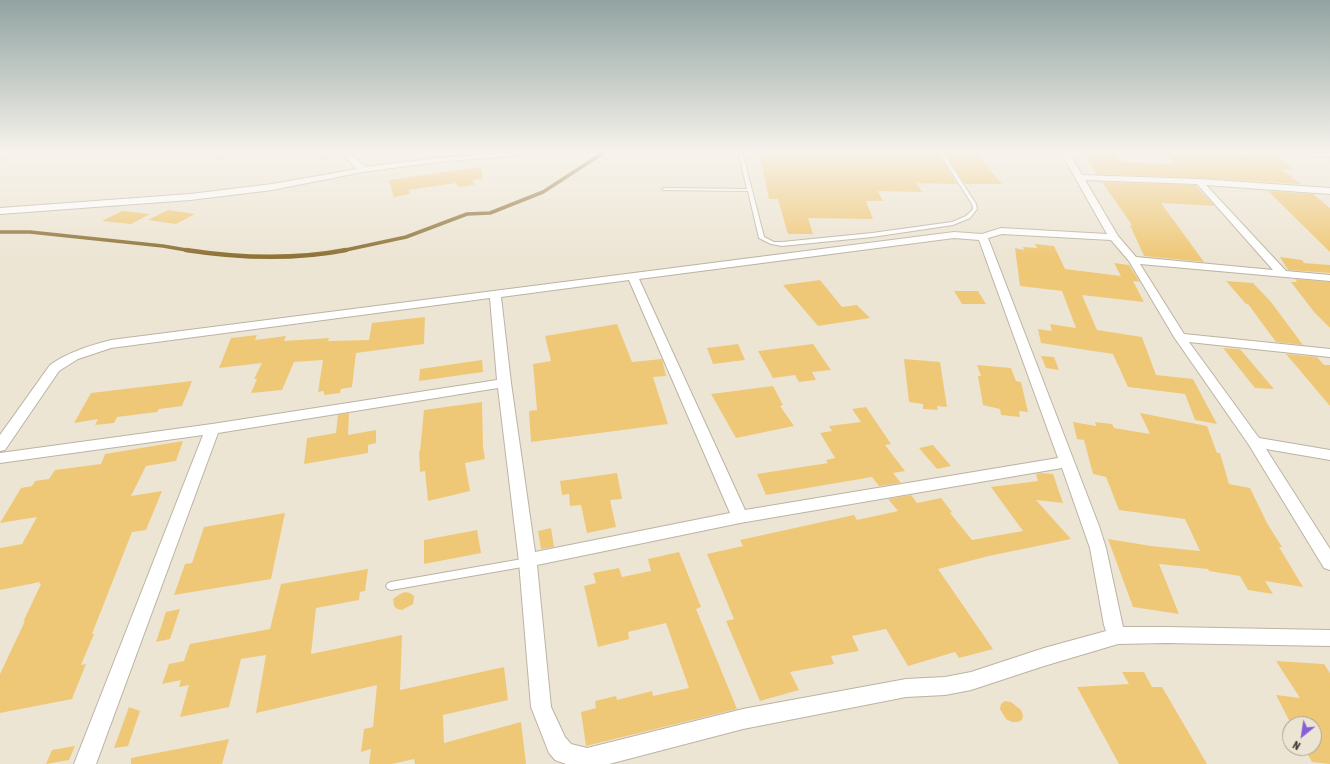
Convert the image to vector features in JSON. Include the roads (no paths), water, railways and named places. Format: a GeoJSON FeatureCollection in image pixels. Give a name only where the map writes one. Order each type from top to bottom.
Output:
{"type":"FeatureCollection","features":[{"type":"Feature","properties":{"kind":"street"},"geometry":{"type":"LineString","coordinates":[[0,211],[190,197],[274,187]]}},
{"type":"Feature","properties":{"kind":"street"},"geometry":{"type":"LineString","coordinates":[[1085,187],[1114,237],[1133,260],[1180,337],[1254,442],[1330,563]]}},
{"type":"Feature","properties":{"kind":"street"},"geometry":{"type":"LineString","coordinates":[[1203,187],[1283,274]]}},
{"type":"Feature","properties":{"kind":"street"},"geometry":{"type":"LineString","coordinates":[[1259,187],[1328,192]]}},
{"type":"Feature","properties":{"kind":"street"},"geometry":{"type":"LineString","coordinates":[[0,446],[54,368],[63,360],[96,348],[117,343],[954,235],[983,237],[1001,231],[1114,237]]}},
{"type":"Feature","properties":{"kind":"street"},"geometry":{"type":"LineString","coordinates":[[983,237],[1091,526],[1098,548],[1113,625],[1118,636]]}},
{"type":"Feature","properties":{"kind":"street"},"geometry":{"type":"LineString","coordinates":[[1133,260],[1330,278]]}},
{"type":"Feature","properties":{"kind":"street"},"geometry":{"type":"LineString","coordinates":[[632,276],[740,517]]}},
{"type":"Feature","properties":{"kind":"street"},"geometry":{"type":"LineString","coordinates":[[495,295],[504,383],[528,561],[541,708],[557,745],[563,752],[570,755],[587,758],[743,719],[906,688],[945,686],[971,681],[1044,657],[1118,636],[1166,635],[1330,638]]}},
{"type":"Feature","properties":{"kind":"street"},"geometry":{"type":"LineString","coordinates":[[1180,337],[1330,353]]}},
{"type":"Feature","properties":{"kind":"street"},"geometry":{"type":"LineString","coordinates":[[0,458],[212,429],[504,383]]}},
{"type":"Feature","properties":{"kind":"street"},"geometry":{"type":"LineString","coordinates":[[86,764],[212,429]]}},
{"type":"Feature","properties":{"kind":"street"},"geometry":{"type":"LineString","coordinates":[[1254,442],[1330,455]]}},
{"type":"Feature","properties":{"kind":"street"},"geometry":{"type":"LineString","coordinates":[[528,561],[740,517],[1067,462]]}},
{"type":"Feature","properties":{"kind":"lane"},"geometry":{"type":"LineString","coordinates":[[748,187],[762,238],[773,243],[782,244],[872,235],[953,223],[968,217],[975,208],[963,187]]}},
{"type":"Feature","properties":{"kind":"lane"},"geometry":{"type":"LineString","coordinates":[[664,189],[749,190]]}},
{"type":"Feature","properties":{"kind":"lane"},"geometry":{"type":"LineString","coordinates":[[391,586],[528,561]]}},
{"type":"Feature","properties":{"kind":"waterway"},"geometry":{"type":"LineString","coordinates":[[345,250],[406,237],[467,214],[490,213],[543,192],[551,187]]}},
{"type":"Feature","properties":{"kind":"waterway"},"geometry":{"type":"LineString","coordinates":[[0,232],[30,232],[163,246],[188,250]]}},
{"type":"Feature","properties":{"kind":"waterway"},"geometry":{"type":"LineString","coordinates":[[188,250],[226,255],[286,257],[345,250]]}},
{"type":"Feature","properties":{"kind":"waterway"},"geometry":{"type":"LineString","coordinates":[[188,250],[192,251]]}}]}
